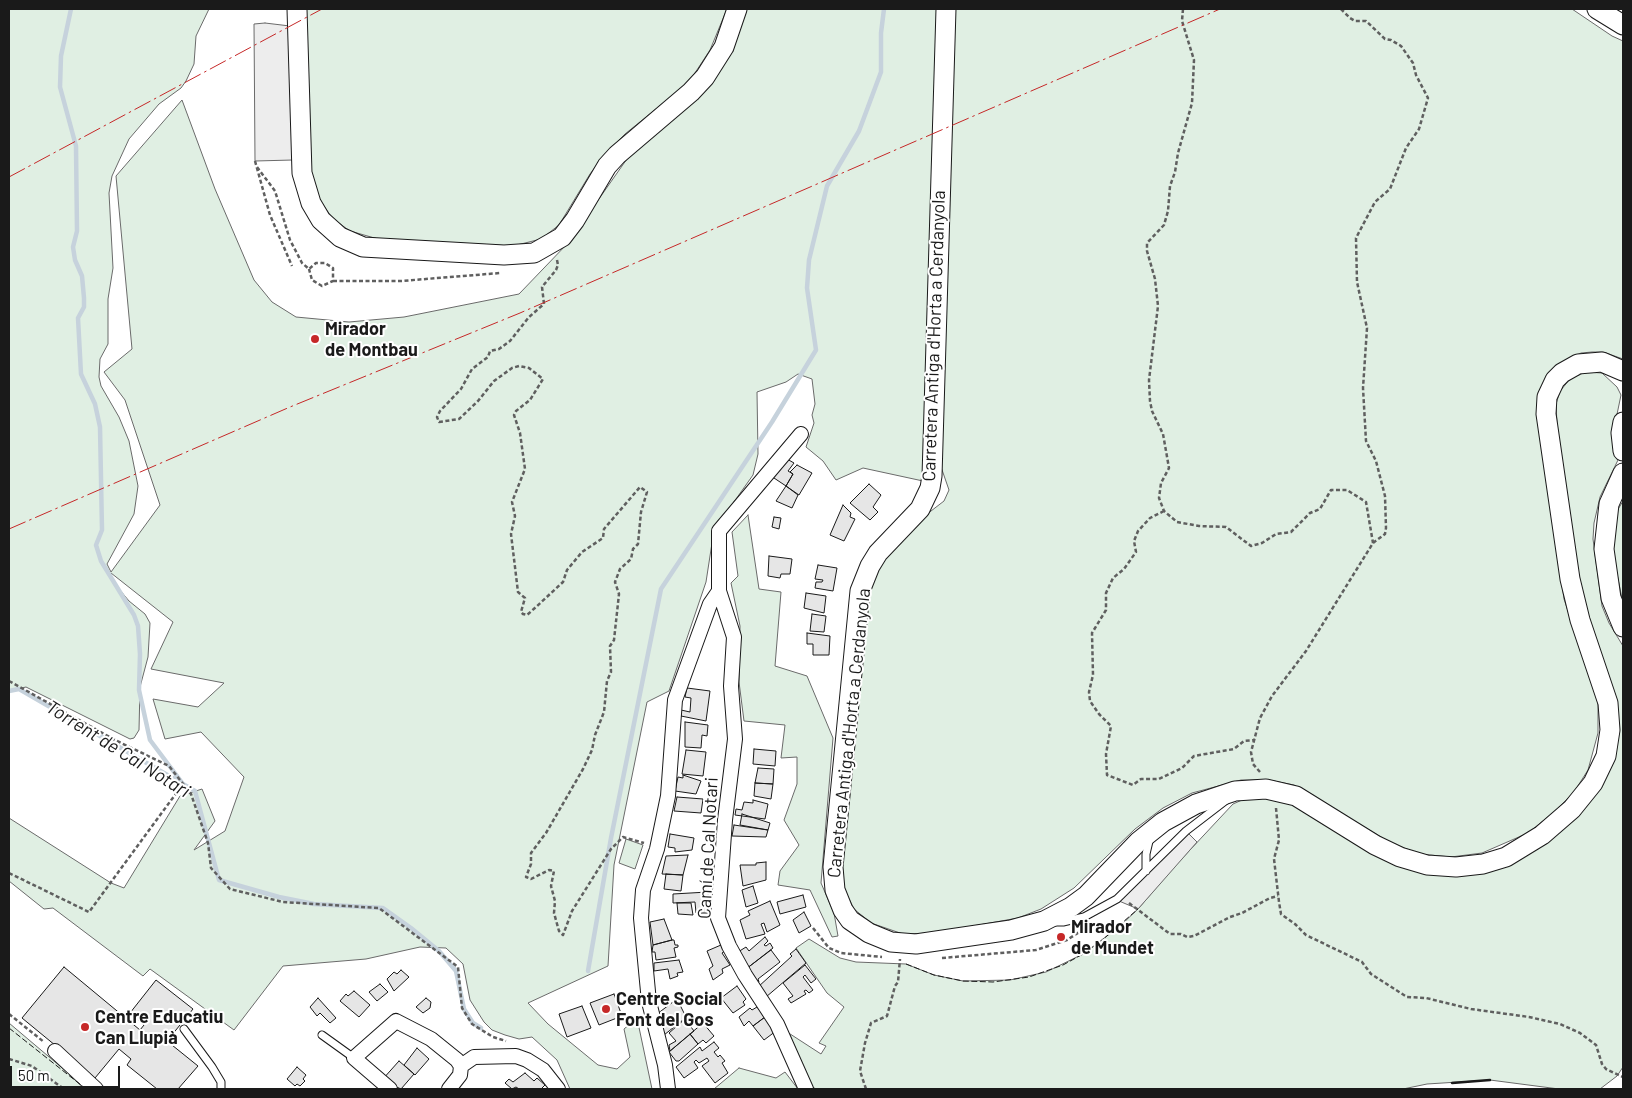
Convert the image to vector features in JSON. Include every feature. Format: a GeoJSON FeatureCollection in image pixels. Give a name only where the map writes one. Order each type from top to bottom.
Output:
{"type":"FeatureCollection","features":[{"type":"Feature","properties":{"kind":"street"},"geometry":{"type":"LineString","coordinates":[[298,9],[302,173],[311,203],[321,220],[340,236],[364,246],[504,255],[534,253],[562,237],[575,220],[607,166],[617,155],[691,92],[705,76],[724,47],[737,9]]}},
{"type":"Feature","properties":{"kind":"street","name":"Carretera Antiga d'Horta a Cerdanyola"},"geometry":{"type":"LineString","coordinates":[[946,9],[932,476],[930,488],[920,509],[878,553],[867,572],[860,591],[833,879],[838,900],[850,920],[869,933],[891,942],[916,944],[940,942],[1011,930],[1044,921],[1071,907],[1086,896],[1138,842],[1163,822],[1196,804],[1235,791],[1266,789],[1286,793],[1305,801],[1375,845],[1400,857],[1427,865],[1456,867],[1495,861],[1524,847],[1560,821],[1593,783],[1606,756],[1610,716],[1605,690],[1580,620],[1570,579],[1546,406],[1550,388],[1562,373],[1569,368],[1595,361],[1621,372]]}},
{"type":"Feature","properties":{"kind":"street"},"geometry":{"type":"LineString","coordinates":[[1596,9],[1623,25]]}},
{"type":"Feature","properties":{"kind":"street"},"geometry":{"type":"LineString","coordinates":[[1623,422],[1621,434],[1623,451]]}},
{"type":"Feature","properties":{"kind":"street","name":"Camí de Cal Notari"},"geometry":{"type":"LineString","coordinates":[[801,434],[718,531],[719,591],[734,637],[731,686],[735,739],[725,820],[718,918],[729,946],[745,975],[778,1024],[806,1089]]}},
{"type":"Feature","properties":{"kind":"street"},"geometry":{"type":"LineString","coordinates":[[1623,473],[1604,534],[1605,566],[1611,598],[1623,627]]}},
{"type":"Feature","properties":{"kind":"street"},"geometry":{"type":"LineString","coordinates":[[668,1089],[665,1065],[646,987],[643,890],[657,849],[668,796],[675,700],[710,604],[719,591]]}},
{"type":"Feature","properties":{"kind":"street"},"geometry":{"type":"LineString","coordinates":[[390,1089],[354,1058],[396,1021],[431,1039],[458,1060],[461,1066],[460,1075],[449,1089]]}},
{"type":"Feature","properties":{"kind":"street"},"geometry":{"type":"LineString","coordinates":[[55,1051],[96,1089]]}},
{"type":"Feature","properties":{"kind":"street"},"geometry":{"type":"LineString","coordinates":[[461,1066],[474,1058],[516,1056],[538,1066],[553,1080],[558,1089]]}},
{"type":"Feature","properties":{"kind":"lane"},"geometry":{"type":"LineString","coordinates":[[1044,921],[1063,922],[1084,917],[1116,899],[1186,831],[1221,806],[1235,791]]}},
{"type":"Feature","properties":{"kind":"lane"},"geometry":{"type":"LineString","coordinates":[[1146,871],[1146,854],[1151,835],[1163,822]]}},
{"type":"Feature","properties":{"kind":"lane"},"geometry":{"type":"LineString","coordinates":[[184,1029],[212,1067],[221,1082],[221,1089]]}},
{"type":"Feature","properties":{"kind":"lane"},"geometry":{"type":"LineString","coordinates":[[322,1035],[354,1058]]}},
{"type":"Feature","properties":{"kind":"path"},"geometry":{"type":"LineString","coordinates":[[1183,9],[1182,21],[1194,60],[1192,103],[1178,154],[1176,172],[1170,186],[1168,211],[1164,225],[1147,243],[1146,251],[1155,279],[1158,306],[1149,380],[1152,411],[1163,434],[1168,461],[1168,473],[1158,490],[1164,511],[1173,520],[1181,524],[1226,527],[1246,545],[1255,546],[1276,534],[1291,532],[1310,513],[1320,509],[1331,490],[1347,490],[1366,502],[1368,506],[1367,518],[1373,543]]}},
{"type":"Feature","properties":{"kind":"path"},"geometry":{"type":"LineString","coordinates":[[1340,9],[1355,21],[1366,21],[1386,39],[1401,46],[1413,63],[1416,75],[1428,98],[1419,130],[1406,148],[1390,190],[1375,202],[1356,238],[1357,282],[1367,328],[1363,388],[1366,441],[1376,461],[1387,516],[1385,534],[1373,543],[1306,650],[1272,696],[1260,718],[1251,752],[1253,764],[1262,775],[1266,789],[1276,805],[1279,840],[1274,859],[1282,914],[1296,924],[1306,936],[1362,962],[1370,974],[1407,997],[1426,998],[1471,1009],[1528,1017],[1560,1024],[1596,1045],[1602,1064],[1606,1069],[1623,1077]]}},
{"type":"Feature","properties":{"kind":"path"},"geometry":{"type":"LineString","coordinates":[[255,161],[270,215],[292,266]]}},
{"type":"Feature","properties":{"kind":"path"},"geometry":{"type":"LineString","coordinates":[[256,167],[275,191],[290,240],[302,264],[309,269],[312,280],[322,286],[333,281],[401,281],[504,272]]}},
{"type":"Feature","properties":{"kind":"path"},"geometry":{"type":"LineString","coordinates":[[553,258],[557,260],[558,265],[542,288],[544,304],[529,317],[510,341],[499,349],[490,351],[488,357],[472,369],[461,389],[440,411],[438,421],[442,423],[459,419],[478,401],[494,381],[512,368],[519,366],[529,368],[543,379],[530,400],[516,411],[514,415],[520,434],[525,470],[512,502],[515,516],[511,534],[518,592],[525,598],[521,612],[523,614],[527,614],[536,607],[562,582],[567,570],[582,552],[603,538],[604,529],[640,487],[647,492],[641,512],[638,544],[633,549],[632,559],[620,569],[616,582],[619,594],[614,640],[610,646],[611,672],[607,681],[604,712],[595,735],[592,750],[583,769],[546,833],[531,853],[531,864],[526,877],[531,879],[550,870],[554,871],[551,886],[555,901],[554,913],[559,931],[563,935],[572,911],[605,857],[620,838],[627,837],[643,842],[646,850]]}},
{"type":"Feature","properties":{"kind":"path"},"geometry":{"type":"LineString","coordinates":[[309,269],[316,264],[326,263],[333,268],[333,281]]}},
{"type":"Feature","properties":{"kind":"path"},"geometry":{"type":"LineString","coordinates":[[1164,511],[1150,518],[1138,531],[1134,541],[1136,552],[1124,569],[1113,578],[1106,593],[1106,610],[1092,633],[1093,675],[1089,692],[1090,700],[1099,714],[1111,726],[1106,754],[1107,776],[1133,785],[1141,779],[1160,779],[1182,768],[1194,756],[1234,749],[1244,741],[1255,740]]}},
{"type":"Feature","properties":{"kind":"path"},"geometry":{"type":"LineString","coordinates":[[9,681],[115,740],[169,766],[191,794],[208,843],[211,868],[230,889],[284,902],[379,908],[458,967],[462,1008],[472,1024],[493,1037],[513,1044]]}},
{"type":"Feature","properties":{"kind":"path"},"geometry":{"type":"LineString","coordinates":[[9,873],[89,912],[183,784]]}},
{"type":"Feature","properties":{"kind":"path"},"geometry":{"type":"LineString","coordinates":[[1124,899],[1170,934],[1181,934],[1188,937],[1194,936],[1230,917],[1278,896]]}},
{"type":"Feature","properties":{"kind":"path"},"geometry":{"type":"LineString","coordinates":[[866,1089],[860,1071],[865,1043],[871,1023],[887,1016],[895,986],[898,982],[900,958]]}},
{"type":"Feature","properties":{"kind":"path"},"geometry":{"type":"LineString","coordinates":[[9,1014],[55,1051]]}},
{"type":"Feature","properties":{"kind":"path"},"geometry":{"type":"LineString","coordinates":[[9,1059],[32,1066],[64,1089]]}},
{"type":"Feature","properties":{"kind":"green space"},"geometry":{"type":"Polygon","coordinates":[[[9,9],[209,9],[196,36],[194,64],[186,81],[181,88],[159,104],[129,139],[112,176],[109,193],[113,268],[108,299],[108,344],[100,359],[99,377],[101,386],[119,417],[129,441],[138,486],[134,514],[107,564],[111,572],[160,505],[125,400],[104,372],[132,349],[116,176],[182,100],[215,189],[254,280],[272,302],[296,317],[349,322],[404,317],[519,294],[568,243],[629,156],[691,104],[745,9],[937,9],[923,481],[863,468],[836,480],[823,461],[806,447],[814,423],[812,415],[815,404],[812,379],[798,374],[786,382],[757,392],[758,454],[753,475],[714,530],[706,582],[669,691],[647,702],[614,865],[608,966],[528,1003],[548,1024],[598,1065],[617,1069],[630,1057],[624,1029],[637,1018],[652,1089],[570,1089],[557,1060],[532,1037],[519,1039],[505,1035],[492,1030],[484,1022],[470,1000],[463,964],[446,948],[420,947],[366,959],[283,966],[234,1030],[150,969],[143,976],[53,908],[44,909],[9,881],[9,818],[111,883],[124,888],[180,796],[202,789],[215,821],[194,850],[225,831],[244,777],[201,732],[165,739],[153,699],[198,707],[224,683],[151,669],[173,622],[111,573],[110,578],[129,601],[145,614],[150,623],[148,657],[140,687],[139,730],[134,738],[130,739],[26,687],[9,691],[9,9]]]}},
{"type":"Feature","properties":{"kind":"green space"},"geometry":{"type":"Polygon","coordinates":[[[306,9],[727,9],[710,50],[693,76],[682,88],[625,134],[606,153],[590,174],[559,225],[541,239],[513,246],[378,239],[350,231],[333,219],[319,199],[311,176],[306,9]]]}},
{"type":"Feature","properties":{"kind":"green space"},"geometry":{"type":"Polygon","coordinates":[[[955,9],[1572,9],[1612,36],[1623,41],[1623,359],[1603,352],[1592,352],[1581,353],[1561,363],[1538,410],[1564,599],[1598,702],[1598,733],[1588,770],[1574,792],[1554,812],[1528,833],[1482,853],[1451,857],[1420,854],[1391,843],[1294,785],[1269,780],[1241,780],[1192,793],[1163,808],[1135,829],[1074,888],[1041,909],[1018,918],[934,933],[903,934],[871,923],[854,909],[844,889],[841,867],[868,593],[877,571],[888,555],[931,511],[944,501],[949,490],[940,464],[955,9]]]}},
{"type":"Feature","properties":{"kind":"green space"},"geometry":{"type":"Polygon","coordinates":[[[1586,372],[1602,373],[1617,387],[1621,395],[1615,424],[1613,448],[1618,460],[1600,497],[1594,523],[1593,539],[1602,606],[1609,623],[1623,646],[1623,1067],[1617,1076],[1600,1089],[1559,1089],[1490,1080],[1427,1084],[1403,1089],[816,1089],[809,1085],[784,1030],[821,1054],[826,1046],[819,1043],[844,1007],[827,993],[796,948],[809,939],[840,958],[856,962],[906,964],[934,975],[963,981],[1010,980],[1046,972],[1083,954],[1120,926],[1138,909],[1233,804],[1242,800],[1262,796],[1292,804],[1367,848],[1500,867],[1610,763],[1569,523],[1557,424],[1556,404],[1560,391],[1571,378],[1586,372]]]}},
{"type":"Feature","properties":{"kind":"green space"},"geometry":{"type":"Polygon","coordinates":[[[1623,501],[1623,603],[1613,555],[1614,525],[1617,511],[1623,501]]]}},
{"type":"Feature","properties":{"kind":"green space"},"geometry":{"type":"Polygon","coordinates":[[[748,515],[759,589],[781,592],[775,666],[807,676],[833,738],[821,883],[834,913],[838,936],[832,937],[810,890],[778,885],[780,871],[799,845],[784,820],[797,784],[797,757],[781,758],[785,725],[744,721],[739,682],[740,626],[731,583],[738,576],[732,532],[748,515]]]}},
{"type":"Feature","properties":{"kind":"green space"},"geometry":{"type":"Polygon","coordinates":[[[626,839],[643,845],[635,869],[619,863],[626,839]]]}},
{"type":"Feature","properties":{"kind":"green space"},"geometry":{"type":"Polygon","coordinates":[[[9,1023],[87,1089],[9,1089],[9,1023]]]}},
{"type":"Feature","properties":{"kind":"green space"},"geometry":{"type":"Polygon","coordinates":[[[739,1068],[776,1078],[785,1072],[798,1089],[714,1089],[739,1068]]]}},
{"type":"Feature","properties":{"kind":"shaded area"},"geometry":{"type":"Polygon","coordinates":[[[265,23],[290,26],[293,160],[255,161],[254,24],[265,23]]]}},
{"type":"Feature","properties":{"kind":"shaded area"},"geometry":{"type":"Polygon","coordinates":[[[1186,831],[1197,842],[1138,909],[1119,901],[1186,831]]]}},
{"type":"Feature","properties":{"kind":"building"},"geometry":{"type":"Polygon","coordinates":[[[787,459],[794,463],[788,471],[793,474],[786,486],[768,474],[787,459]]]}},
{"type":"Feature","properties":{"kind":"building"},"geometry":{"type":"Polygon","coordinates":[[[797,465],[812,473],[799,495],[786,486],[793,474],[790,472],[797,465]]]}},
{"type":"Feature","properties":{"kind":"building"},"geometry":{"type":"Polygon","coordinates":[[[869,484],[881,495],[873,507],[878,512],[870,520],[850,503],[869,484]]]}},
{"type":"Feature","properties":{"kind":"building"},"geometry":{"type":"Polygon","coordinates":[[[786,486],[798,495],[792,508],[776,501],[786,486]]]}},
{"type":"Feature","properties":{"kind":"building"},"geometry":{"type":"Polygon","coordinates":[[[843,505],[851,513],[850,517],[855,519],[844,541],[830,535],[843,505]]]}},
{"type":"Feature","properties":{"kind":"building"},"geometry":{"type":"Polygon","coordinates":[[[774,517],[781,518],[779,529],[772,527],[774,517]]]}},
{"type":"Feature","properties":{"kind":"building"},"geometry":{"type":"Polygon","coordinates":[[[769,556],[792,559],[790,574],[781,574],[780,578],[768,576],[769,556]]]}},
{"type":"Feature","properties":{"kind":"building"},"geometry":{"type":"Polygon","coordinates":[[[818,565],[837,568],[833,591],[815,588],[816,582],[822,582],[823,580],[815,579],[818,565]]]}},
{"type":"Feature","properties":{"kind":"building"},"geometry":{"type":"Polygon","coordinates":[[[806,593],[826,596],[824,613],[804,608],[806,593]]]}},
{"type":"Feature","properties":{"kind":"building"},"geometry":{"type":"Polygon","coordinates":[[[812,614],[826,616],[824,632],[810,631],[812,614]]]}},
{"type":"Feature","properties":{"kind":"building"},"geometry":{"type":"Polygon","coordinates":[[[807,633],[830,636],[829,655],[813,655],[813,644],[807,644],[807,633]]]}},
{"type":"Feature","properties":{"kind":"building"},"geometry":{"type":"Polygon","coordinates":[[[687,688],[710,691],[706,721],[681,716],[681,710],[690,712],[691,698],[685,697],[687,688]]]}},
{"type":"Feature","properties":{"kind":"building"},"geometry":{"type":"Polygon","coordinates":[[[685,722],[708,725],[707,736],[702,735],[701,748],[685,747],[685,722]]]}},
{"type":"Feature","properties":{"kind":"building"},"geometry":{"type":"Polygon","coordinates":[[[754,749],[776,751],[775,766],[753,764],[754,749]]]}},
{"type":"Feature","properties":{"kind":"building"},"geometry":{"type":"Polygon","coordinates":[[[686,750],[706,752],[703,776],[682,774],[686,750]]]}},
{"type":"Feature","properties":{"kind":"building"},"geometry":{"type":"Polygon","coordinates":[[[758,768],[774,769],[773,784],[755,783],[758,768]]]}},
{"type":"Feature","properties":{"kind":"building"},"geometry":{"type":"Polygon","coordinates":[[[683,775],[701,781],[696,794],[675,791],[678,777],[683,778],[683,775]]]}},
{"type":"Feature","properties":{"kind":"building"},"geometry":{"type":"Polygon","coordinates":[[[755,783],[773,784],[771,799],[754,796],[755,783]]]}},
{"type":"Feature","properties":{"kind":"building"},"geometry":{"type":"Polygon","coordinates":[[[677,797],[703,799],[701,813],[674,811],[677,797]]]}},
{"type":"Feature","properties":{"kind":"building"},"geometry":{"type":"Polygon","coordinates":[[[753,800],[768,804],[765,819],[735,815],[736,809],[742,810],[744,802],[753,803],[753,800]]]}},
{"type":"Feature","properties":{"kind":"building"},"geometry":{"type":"Polygon","coordinates":[[[742,814],[770,823],[768,830],[740,825],[742,814]]]}},
{"type":"Feature","properties":{"kind":"building"},"geometry":{"type":"Polygon","coordinates":[[[734,825],[768,830],[766,837],[732,836],[734,825]]]}},
{"type":"Feature","properties":{"kind":"building"},"geometry":{"type":"Polygon","coordinates":[[[670,834],[694,838],[692,850],[675,852],[675,848],[668,847],[670,834]]]}},
{"type":"Feature","properties":{"kind":"building"},"geometry":{"type":"Polygon","coordinates":[[[688,855],[683,875],[662,874],[666,856],[688,855]]]}},
{"type":"Feature","properties":{"kind":"building"},"geometry":{"type":"Polygon","coordinates":[[[766,862],[766,880],[743,886],[740,865],[756,865],[756,863],[766,862]]]}},
{"type":"Feature","properties":{"kind":"building"},"geometry":{"type":"Polygon","coordinates":[[[666,874],[683,875],[681,891],[664,889],[666,874]]]}},
{"type":"Feature","properties":{"kind":"building"},"geometry":{"type":"Polygon","coordinates":[[[753,886],[758,903],[746,907],[742,890],[753,886]]]}},
{"type":"Feature","properties":{"kind":"building"},"geometry":{"type":"Polygon","coordinates":[[[708,892],[709,913],[696,913],[695,902],[673,903],[673,894],[708,892]]]}},
{"type":"Feature","properties":{"kind":"building"},"geometry":{"type":"Polygon","coordinates":[[[803,895],[806,907],[780,914],[777,902],[803,895]]]}},
{"type":"Feature","properties":{"kind":"building"},"geometry":{"type":"Polygon","coordinates":[[[770,901],[780,925],[767,932],[764,923],[761,924],[765,934],[746,939],[740,920],[750,915],[748,911],[770,901]]]}},
{"type":"Feature","properties":{"kind":"building"},"geometry":{"type":"Polygon","coordinates":[[[677,903],[691,903],[693,915],[678,914],[677,903]]]}},
{"type":"Feature","properties":{"kind":"building"},"geometry":{"type":"Polygon","coordinates":[[[804,912],[811,926],[799,933],[793,920],[804,912]]]}},
{"type":"Feature","properties":{"kind":"building"},"geometry":{"type":"Polygon","coordinates":[[[664,919],[672,940],[653,945],[650,922],[664,919]]]}},
{"type":"Feature","properties":{"kind":"building"},"geometry":{"type":"Polygon","coordinates":[[[765,937],[768,941],[764,945],[766,946],[770,943],[773,948],[746,969],[738,952],[746,947],[749,951],[765,937]]]}},
{"type":"Feature","properties":{"kind":"building"},"geometry":{"type":"Polygon","coordinates":[[[674,940],[675,945],[678,945],[678,947],[674,948],[676,957],[656,960],[655,952],[652,952],[653,945],[674,940]]]}},
{"type":"Feature","properties":{"kind":"building"},"geometry":{"type":"Polygon","coordinates":[[[721,945],[725,951],[722,953],[730,965],[722,969],[723,973],[713,980],[709,969],[713,966],[707,951],[721,945]]]}},
{"type":"Feature","properties":{"kind":"building"},"geometry":{"type":"Polygon","coordinates":[[[796,949],[806,963],[766,997],[758,987],[792,956],[790,954],[796,949]]]}},
{"type":"Feature","properties":{"kind":"building"},"geometry":{"type":"Polygon","coordinates":[[[771,950],[780,962],[758,979],[759,982],[756,984],[746,969],[771,950]]]}},
{"type":"Feature","properties":{"kind":"building"},"geometry":{"type":"Polygon","coordinates":[[[679,960],[683,972],[677,973],[678,976],[670,979],[668,969],[654,971],[654,963],[679,960]]]}},
{"type":"Feature","properties":{"kind":"building"},"geometry":{"type":"Polygon","coordinates":[[[805,965],[816,979],[811,983],[805,975],[803,977],[813,990],[809,993],[806,990],[804,991],[806,994],[791,1003],[788,999],[793,996],[783,983],[805,965]]]}},
{"type":"Feature","properties":{"kind":"building","name":"Centre Educatiu Can Llupià"},"geometry":{"type":"Polygon","coordinates":[[[64,967],[140,1030],[144,1025],[130,1013],[156,980],[193,1009],[167,1041],[198,1066],[178,1089],[157,1089],[127,1065],[131,1059],[119,1049],[95,1078],[22,1018],[64,967]]]}},
{"type":"Feature","properties":{"kind":"building"},"geometry":{"type":"Polygon","coordinates":[[[401,970],[409,977],[394,991],[387,979],[394,972],[397,974],[401,970]]]}},
{"type":"Feature","properties":{"kind":"building"},"geometry":{"type":"Polygon","coordinates":[[[380,984],[388,992],[377,1001],[369,992],[380,984]]]}},
{"type":"Feature","properties":{"kind":"building"},"geometry":{"type":"Polygon","coordinates":[[[737,986],[746,999],[743,1002],[745,1005],[733,1013],[721,998],[737,986]]]}},
{"type":"Feature","properties":{"kind":"building"},"geometry":{"type":"Polygon","coordinates":[[[354,991],[370,1005],[359,1017],[340,1001],[346,994],[348,996],[354,991]]]}},
{"type":"Feature","properties":{"kind":"building","name":"Centre Social Font del Gos"},"geometry":{"type":"Polygon","coordinates":[[[614,994],[622,1016],[599,1025],[590,1003],[614,994]]]}},
{"type":"Feature","properties":{"kind":"building"},"geometry":{"type":"Polygon","coordinates":[[[318,998],[336,1018],[330,1023],[320,1013],[317,1016],[310,1007],[318,998]]]}},
{"type":"Feature","properties":{"kind":"building"},"geometry":{"type":"Polygon","coordinates":[[[426,998],[431,1002],[430,1008],[423,1013],[416,1007],[426,998]]]}},
{"type":"Feature","properties":{"kind":"building"},"geometry":{"type":"Polygon","coordinates":[[[677,999],[685,1015],[688,1016],[664,1035],[657,1014],[677,999]]]}},
{"type":"Feature","properties":{"kind":"building"},"geometry":{"type":"Polygon","coordinates":[[[582,1006],[591,1028],[567,1037],[559,1014],[582,1006]]]}},
{"type":"Feature","properties":{"kind":"building"},"geometry":{"type":"Polygon","coordinates":[[[757,1007],[765,1017],[753,1026],[749,1021],[744,1026],[739,1017],[750,1008],[752,1010],[757,1007]]]}},
{"type":"Feature","properties":{"kind":"building"},"geometry":{"type":"Polygon","coordinates":[[[765,1017],[776,1031],[764,1040],[753,1026],[765,1017]]]}},
{"type":"Feature","properties":{"kind":"building"},"geometry":{"type":"Polygon","coordinates":[[[685,1019],[694,1031],[670,1051],[669,1045],[676,1041],[669,1033],[685,1019]]]}},
{"type":"Feature","properties":{"kind":"building"},"geometry":{"type":"Polygon","coordinates":[[[703,1023],[714,1036],[706,1043],[703,1040],[698,1044],[690,1034],[703,1023]]]}},
{"type":"Feature","properties":{"kind":"building"},"geometry":{"type":"Polygon","coordinates":[[[690,1034],[698,1044],[679,1061],[676,1061],[669,1052],[690,1034]]]}},
{"type":"Feature","properties":{"kind":"building"},"geometry":{"type":"Polygon","coordinates":[[[714,1042],[719,1048],[714,1052],[725,1061],[722,1063],[728,1073],[715,1083],[702,1066],[709,1061],[707,1058],[699,1063],[696,1060],[694,1062],[698,1068],[684,1078],[676,1067],[700,1047],[702,1051],[714,1042]]]}},
{"type":"Feature","properties":{"kind":"building"},"geometry":{"type":"Polygon","coordinates":[[[417,1048],[429,1059],[415,1075],[404,1065],[417,1048]]]}},
{"type":"Feature","properties":{"kind":"building"},"geometry":{"type":"Polygon","coordinates":[[[399,1061],[414,1074],[401,1089],[382,1080],[399,1061]]]}},
{"type":"Feature","properties":{"kind":"building"},"geometry":{"type":"Polygon","coordinates":[[[297,1067],[306,1075],[303,1079],[305,1081],[300,1086],[297,1084],[295,1086],[287,1079],[297,1067]]]}},
{"type":"Feature","properties":{"kind":"building"},"geometry":{"type":"Polygon","coordinates":[[[525,1073],[534,1081],[537,1078],[545,1085],[541,1089],[519,1089],[516,1087],[512,1089],[505,1083],[509,1079],[513,1082],[525,1073]]]}},
{"type":"Feature","properties":{"kind":"waterway"},"geometry":{"type":"LineString","coordinates":[[71,9],[61,56],[60,87],[76,146],[77,231],[73,247],[75,260],[82,276],[84,298],[84,307],[78,318],[81,374],[95,404],[100,427],[102,530],[96,545],[101,561],[134,615],[138,626],[140,654],[139,690],[150,740],[183,784]]}},
{"type":"Feature","properties":{"kind":"waterway"},"geometry":{"type":"LineString","coordinates":[[588,971],[611,838],[661,589],[772,422],[816,350],[807,288],[809,260],[827,186],[859,131],[881,72],[881,33],[884,9]]}},
{"type":"Feature","properties":{"kind":"waterway","name":"Torrent de Cal Notari"},"geometry":{"type":"LineString","coordinates":[[9,691],[19,689],[195,791],[219,880],[279,897],[314,904],[383,908],[439,951],[456,971],[464,1009],[473,1023],[481,1028]]}},
{"type":"Feature","properties":{"kind":"fence"},"geometry":{"type":"LineString","coordinates":[[906,964],[934,975],[963,981],[993,982],[1029,977],[1063,965],[1083,954],[1138,909]]}},
{"type":"Feature","properties":{"kind":"fence"},"geometry":{"type":"LineString","coordinates":[[9,1028],[86,1089]]}},
{"type":"Feature","properties":{"kind":"wall"},"geometry":{"type":"LineString","coordinates":[[1452,1083],[1490,1080]]}},
{"type":"Feature","properties":{"kind":"power"},"geometry":{"type":"LineString","coordinates":[[9,177],[322,9]]}},
{"type":"Feature","properties":{"kind":"power"},"geometry":{"type":"LineString","coordinates":[[9,529],[290,407],[520,313],[1220,9]]}},
{"type":"Feature","properties":{"kind":"place","name":"Mirador de Montbau"},"geometry":{"type":"Point","coordinates":[315,339]}},
{"type":"Feature","properties":{"kind":"place","name":"Mirador de Mundet"},"geometry":{"type":"Point","coordinates":[1061,937]}},
{"type":"Feature","properties":{"kind":"place","name":"Centre Social Font del Gos"},"geometry":{"type":"Point","coordinates":[606,1009]}},
{"type":"Feature","properties":{"kind":"place","name":"Centre Educatiu Can Llupià"},"geometry":{"type":"Point","coordinates":[85,1027]}}]}
